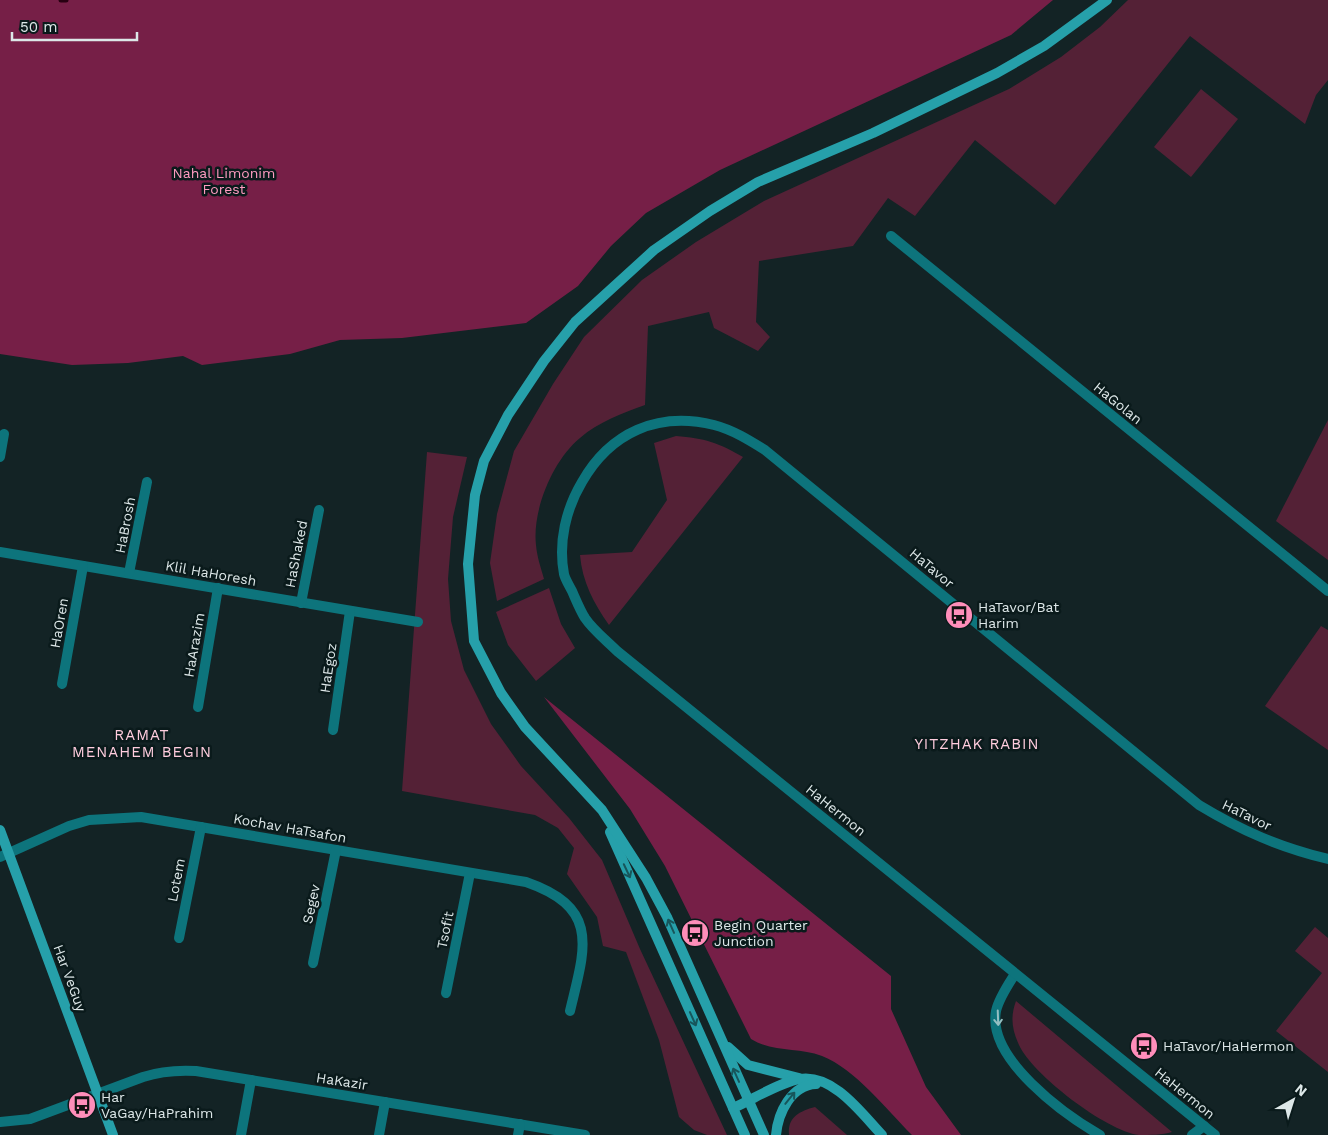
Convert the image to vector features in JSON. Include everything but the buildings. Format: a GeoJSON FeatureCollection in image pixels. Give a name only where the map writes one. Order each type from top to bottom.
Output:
{"type":"FeatureCollection","features":[{"type":"Feature","properties":{"kind":"main road"},"geometry":{"type":"LineString","coordinates":[[764,1135],[667,917],[646,878],[602,810],[525,727],[501,692],[474,640],[468,564],[475,495],[484,461],[508,415],[544,361],[575,322],[654,250],[758,182],[873,133],[997,73],[1044,46],[1107,0]]}},
{"type":"Feature","properties":{"kind":"main road"},"geometry":{"type":"LineString","coordinates":[[602,810],[617,850],[746,1135]]}},
{"type":"Feature","properties":{"kind":"main road","name":"Har VeGuy"},"geometry":{"type":"LineString","coordinates":[[0,830],[4,856],[113,1135]]}},
{"type":"Feature","properties":{"kind":"main road"},"geometry":{"type":"LineString","coordinates":[[720,1039],[748,1066],[800,1079],[816,1080],[825,1084],[848,1100],[882,1135]]}},
{"type":"Feature","properties":{"kind":"main road"},"geometry":{"type":"LineString","coordinates":[[733,1108],[800,1079]]}},
{"type":"Feature","properties":{"kind":"main road"},"geometry":{"type":"LineString","coordinates":[[776,1135],[779,1116],[796,1091],[808,1084],[825,1084]]}},
{"type":"Feature","properties":{"kind":"street","name":"HaGolan"},"geometry":{"type":"LineString","coordinates":[[891,236],[1328,591]]}},
{"type":"Feature","properties":{"kind":"street","name":"HaTavor"},"geometry":{"type":"LineString","coordinates":[[604,450],[622,436],[662,422],[685,421],[714,425],[737,434],[765,450],[1199,805],[1236,827],[1263,839],[1292,850],[1328,859]]}},
{"type":"Feature","properties":{"kind":"street"},"geometry":{"type":"LineString","coordinates":[[0,457],[4,434]]}},
{"type":"Feature","properties":{"kind":"street","name":"HaHermon"},"geometry":{"type":"LineString","coordinates":[[604,450],[590,468],[577,490],[565,519],[562,553],[564,575],[586,619],[617,651],[1216,1135]]}},
{"type":"Feature","properties":{"kind":"street","name":"HaBrosh"},"geometry":{"type":"LineString","coordinates":[[129,573],[147,482]]}},
{"type":"Feature","properties":{"kind":"street","name":"HaShaked"},"geometry":{"type":"LineString","coordinates":[[301,603],[319,510]]}},
{"type":"Feature","properties":{"kind":"street","name":"Klil HaHoresh"},"geometry":{"type":"LineString","coordinates":[[0,552],[418,622]]}},
{"type":"Feature","properties":{"kind":"street","name":"HaOren"},"geometry":{"type":"LineString","coordinates":[[62,684],[83,566]]}},
{"type":"Feature","properties":{"kind":"street","name":"HaArazim"},"geometry":{"type":"LineString","coordinates":[[198,707],[218,588]]}},
{"type":"Feature","properties":{"kind":"street","name":"HaEgoz"},"geometry":{"type":"LineString","coordinates":[[332,730],[350,611]]}},
{"type":"Feature","properties":{"kind":"street","name":"Kochav HaTsafon"},"geometry":{"type":"LineString","coordinates":[[4,856],[69,826],[89,820],[141,817],[526,882],[550,891],[566,903],[577,917],[583,932],[582,960],[570,1011]]}},
{"type":"Feature","properties":{"kind":"street","name":"Lotem"},"geometry":{"type":"LineString","coordinates":[[179,938],[201,827]]}},
{"type":"Feature","properties":{"kind":"street","name":"Segev"},"geometry":{"type":"LineString","coordinates":[[313,963],[336,850]]}},
{"type":"Feature","properties":{"kind":"street","name":"Tsofit"},"geometry":{"type":"LineString","coordinates":[[446,992],[470,873]]}},
{"type":"Feature","properties":{"kind":"street"},"geometry":{"type":"LineString","coordinates":[[1016,974],[1002,995],[996,1012],[999,1032],[1007,1054],[1026,1078],[1053,1104],[1100,1135]]}},
{"type":"Feature","properties":{"kind":"street","name":"HaKazir"},"geometry":{"type":"LineString","coordinates":[[0,1122],[30,1118],[160,1071],[196,1072],[385,1102],[519,1130],[585,1135]]}},
{"type":"Feature","properties":{"kind":"street"},"geometry":{"type":"LineString","coordinates":[[241,1135],[251,1080]]}},
{"type":"Feature","properties":{"kind":"street"},"geometry":{"type":"LineString","coordinates":[[379,1135],[385,1102]]}},
{"type":"Feature","properties":{"kind":"street"},"geometry":{"type":"LineString","coordinates":[[1192,1135],[1204,1126]]}},
{"type":"Feature","properties":{"kind":"shaded area"},"geometry":{"type":"Polygon","coordinates":[[[1128,0],[1328,0],[1328,80],[1316,95],[1305,124],[1190,36],[1055,205],[975,140],[915,216],[888,198],[853,246],[759,261],[756,322],[770,337],[758,351],[714,328],[709,312],[648,326],[645,405],[595,427],[570,447],[553,472],[546,487],[537,517],[536,545],[544,579],[497,601],[490,563],[497,514],[514,451],[553,384],[584,337],[642,280],[696,242],[764,201],[1009,89],[1061,57],[1100,27],[1128,0]]]}},
{"type":"Feature","properties":{"kind":"shaded area"},"geometry":{"type":"Polygon","coordinates":[[[1201,89],[1238,119],[1191,177],[1154,147],[1201,89]]]}},
{"type":"Feature","properties":{"kind":"shaded area"},"geometry":{"type":"Polygon","coordinates":[[[1328,420],[1328,560],[1276,521],[1328,420]]]}},
{"type":"Feature","properties":{"kind":"shaded area"},"geometry":{"type":"Polygon","coordinates":[[[676,436],[711,442],[743,457],[609,625],[598,609],[590,592],[583,574],[580,555],[632,552],[667,500],[654,443],[676,436]]]}},
{"type":"Feature","properties":{"kind":"shaded area"},"geometry":{"type":"Polygon","coordinates":[[[427,452],[467,457],[453,517],[448,579],[451,621],[464,670],[491,724],[521,766],[569,818],[602,860],[640,949],[727,1135],[707,1135],[694,1130],[679,1117],[659,1040],[626,952],[603,946],[597,917],[567,874],[574,848],[558,828],[535,815],[402,791],[427,452]]]}},
{"type":"Feature","properties":{"kind":"shaded area"},"geometry":{"type":"Polygon","coordinates":[[[549,588],[561,624],[575,648],[536,681],[508,645],[496,612],[549,588]]]}},
{"type":"Feature","properties":{"kind":"shaded area"},"geometry":{"type":"Polygon","coordinates":[[[1321,626],[1328,630],[1328,750],[1265,706],[1321,626]]]}},
{"type":"Feature","properties":{"kind":"shaded area"},"geometry":{"type":"Polygon","coordinates":[[[1315,927],[1328,938],[1328,1072],[1276,1031],[1322,973],[1295,951],[1315,927]]]}},
{"type":"Feature","properties":{"kind":"shaded area"},"geometry":{"type":"Polygon","coordinates":[[[1016,1001],[1172,1132],[1139,1135],[1125,1131],[1090,1112],[1054,1085],[1039,1071],[1019,1045],[1013,1023],[1016,1001]]]}},
{"type":"Feature","properties":{"kind":"shaded area"},"geometry":{"type":"Polygon","coordinates":[[[815,1107],[847,1135],[789,1135],[792,1119],[800,1113],[815,1107]]]}},
{"type":"Feature","properties":{"kind":"green space","name":"Nahal Limonim Forest"},"geometry":{"type":"Polygon","coordinates":[[[0,0],[1053,0],[1011,35],[720,170],[646,213],[611,246],[578,286],[526,323],[402,338],[340,340],[290,354],[202,365],[183,356],[128,363],[72,365],[0,354],[0,0]]]}},
{"type":"Feature","properties":{"kind":"green space"},"geometry":{"type":"Polygon","coordinates":[[[544,697],[891,976],[891,1009],[926,1087],[961,1135],[912,1135],[870,1091],[834,1062],[813,1053],[768,1046],[751,1039],[665,866],[630,809],[544,697]]]}},
{"type":"Feature","properties":{"kind":"waterway"},"geometry":{"type":"LineString","coordinates":[[61,0],[66,0]]}},
{"type":"Feature","properties":{"kind":"place","name":"HaTavor/Bat Harim"},"geometry":{"type":"Point","coordinates":[959,615]}},
{"type":"Feature","properties":{"kind":"place","name":"Begin Quarter Junction"},"geometry":{"type":"Point","coordinates":[695,933]}},
{"type":"Feature","properties":{"kind":"place","name":"HaTavor/HaHermon"},"geometry":{"type":"Point","coordinates":[1144,1046]}},
{"type":"Feature","properties":{"kind":"place","name":"Har VaGay/HaPrahim"},"geometry":{"type":"Point","coordinates":[82,1105]}},
{"type":"Feature","properties":{"kind":"district","name":"RAMAT MENAHEM BEGIN"},"geometry":{"type":"Point","coordinates":[142,744]}},
{"type":"Feature","properties":{"kind":"district","name":"YITZHAK RABIN"},"geometry":{"type":"Point","coordinates":[977,744]}}]}
